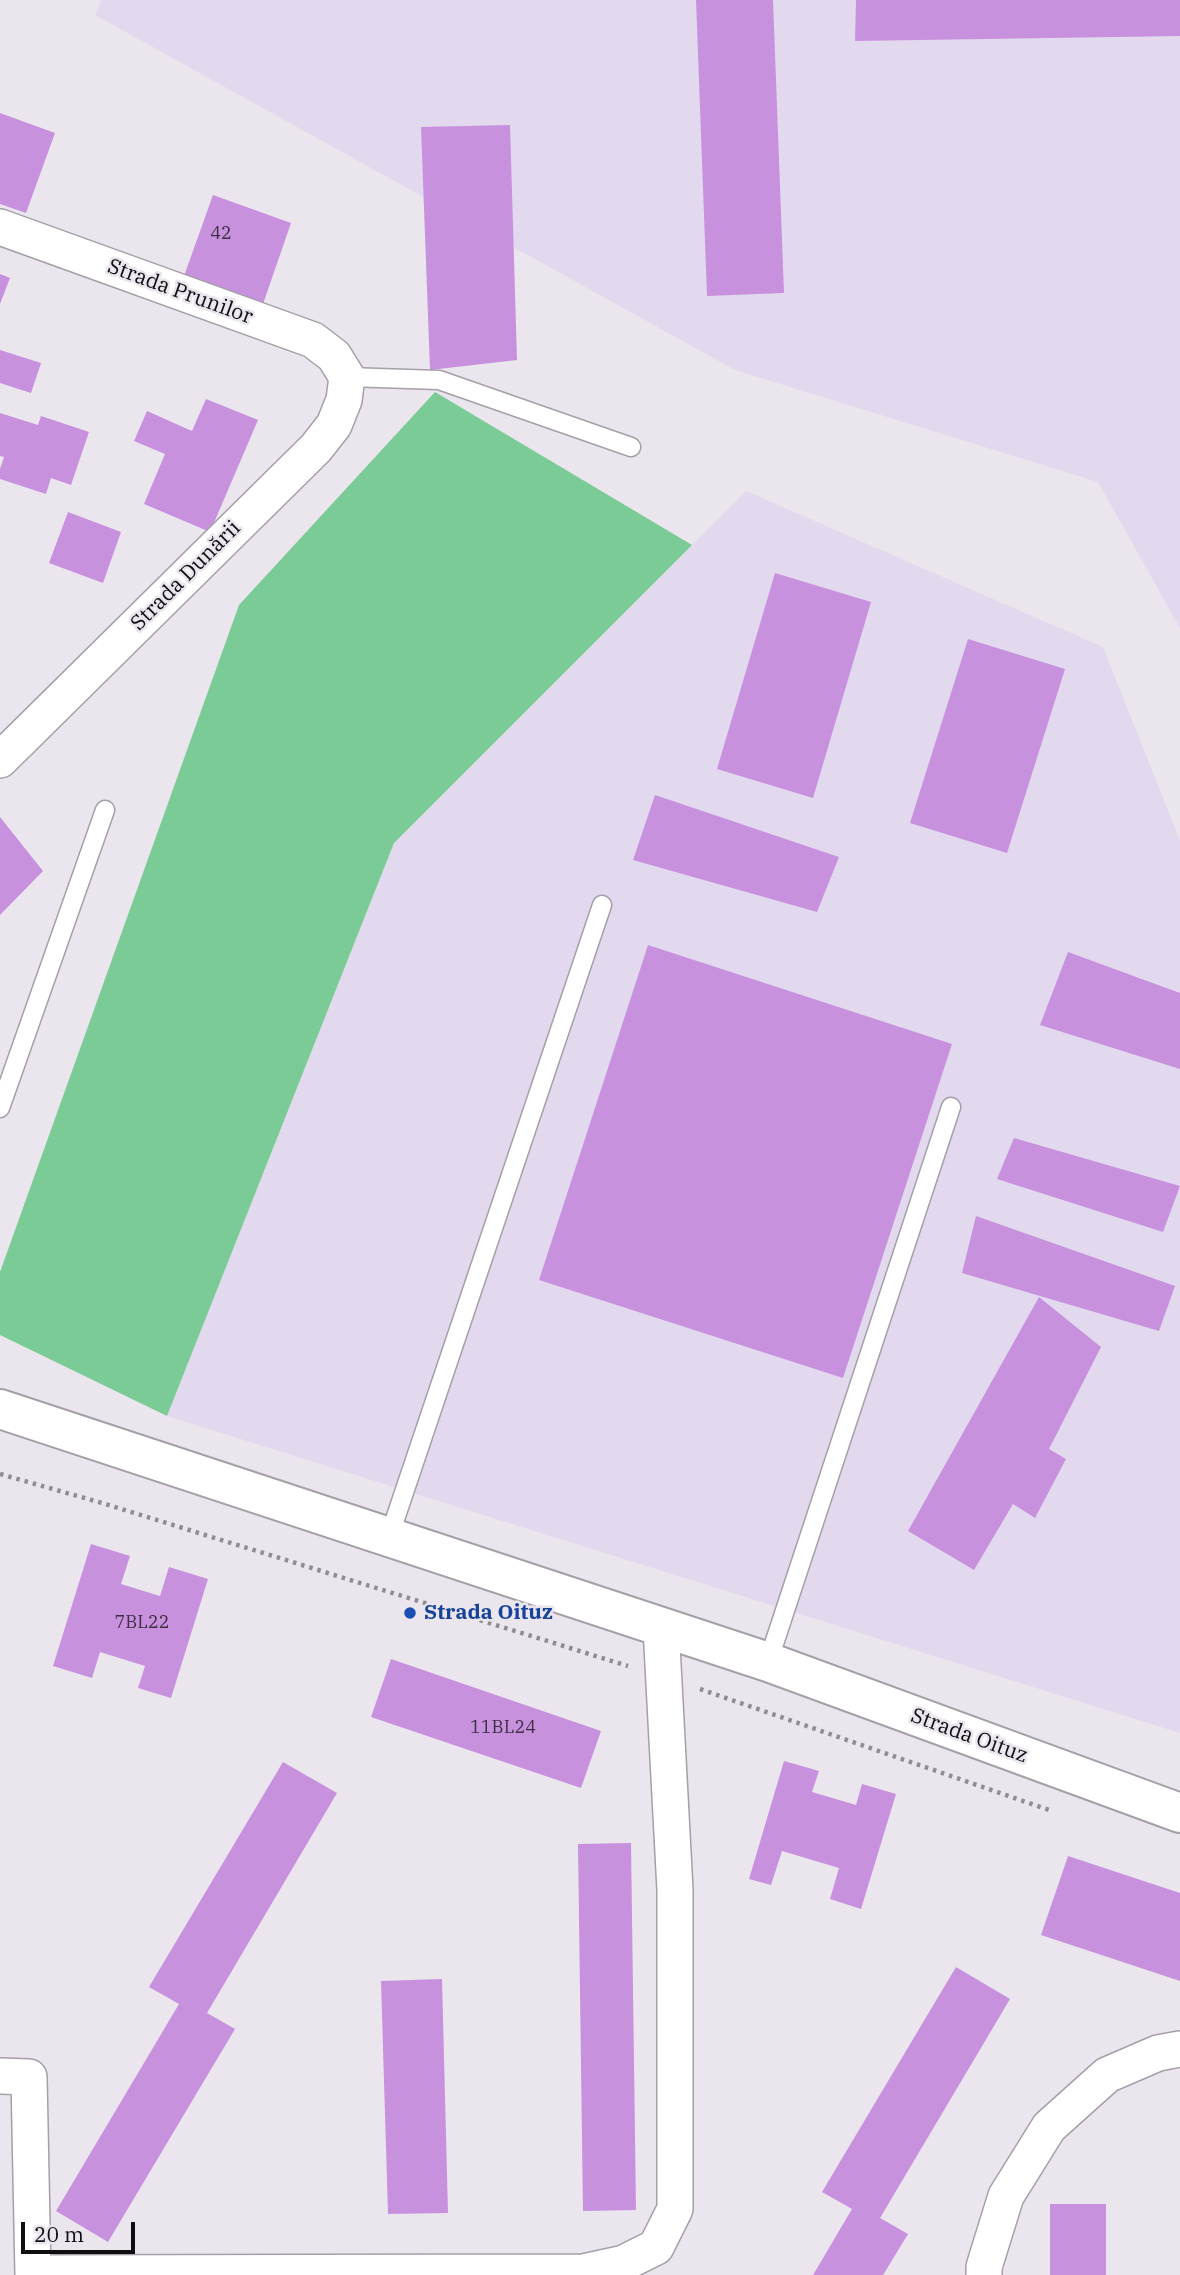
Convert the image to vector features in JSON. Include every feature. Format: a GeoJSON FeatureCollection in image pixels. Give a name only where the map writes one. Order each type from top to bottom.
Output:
{"type":"FeatureCollection","features":[{"type":"Feature","properties":{"kind":"street","name":"Strada Prunilor"},"geometry":{"type":"LineString","coordinates":[[0,227],[313,340],[334,356],[347,377]]}},
{"type":"Feature","properties":{"kind":"street","name":"Strada Dunării"},"geometry":{"type":"LineString","coordinates":[[0,760],[316,448],[334,425],[344,400],[347,377]]}},
{"type":"Feature","properties":{"kind":"street","name":"Strada Oituz"},"geometry":{"type":"LineString","coordinates":[[0,1409],[768,1662],[1180,1813]]}},
{"type":"Feature","properties":{"kind":"street"},"geometry":{"type":"LineString","coordinates":[[0,2076],[29,2077],[33,2274],[583,2272],[624,2263],[656,2248],[676,2209],[675,1890],[661,1627]]}},
{"type":"Feature","properties":{"kind":"street"},"geometry":{"type":"LineString","coordinates":[[984,2275],[1006,2196],[1049,2127],[1107,2075],[1158,2053],[1180,2049]]}},
{"type":"Feature","properties":{"kind":"lane"},"geometry":{"type":"LineString","coordinates":[[347,377],[439,380],[631,447]]}},
{"type":"Feature","properties":{"kind":"lane"},"geometry":{"type":"LineString","coordinates":[[0,1108],[105,810]]}},
{"type":"Feature","properties":{"kind":"lane"},"geometry":{"type":"LineString","coordinates":[[389,1537],[602,905]]}},
{"type":"Feature","properties":{"kind":"lane"},"geometry":{"type":"LineString","coordinates":[[768,1662],[951,1108]]}},
{"type":"Feature","properties":{"kind":"path"},"geometry":{"type":"LineString","coordinates":[[0,1474],[664,1677],[1051,1810]]}},
{"type":"Feature","properties":{"kind":"shaded area"},"geometry":{"type":"Polygon","coordinates":[[[101,0],[1180,0],[1180,628],[1098,482],[735,370],[95,15],[101,0]]]}},
{"type":"Feature","properties":{"kind":"shaded area"},"geometry":{"type":"Polygon","coordinates":[[[746,491],[1103,647],[1180,841],[1180,1733],[167,1416],[394,843],[746,491]]]}},
{"type":"Feature","properties":{"kind":"green space"},"geometry":{"type":"Polygon","coordinates":[[[435,392],[692,545],[394,843],[167,1416],[0,1335],[0,1272],[239,605],[435,392]]]}},
{"type":"Feature","properties":{"kind":"building"},"geometry":{"type":"Polygon","coordinates":[[[696,0],[773,0],[784,293],[707,296],[696,0]]]}},
{"type":"Feature","properties":{"kind":"building"},"geometry":{"type":"Polygon","coordinates":[[[856,0],[1180,0],[1180,36],[855,41],[856,0]]]}},
{"type":"Feature","properties":{"kind":"building"},"geometry":{"type":"Polygon","coordinates":[[[0,113],[55,133],[26,213],[0,204],[0,113]]]}},
{"type":"Feature","properties":{"kind":"building"},"geometry":{"type":"Polygon","coordinates":[[[510,125],[517,360],[430,370],[421,127],[510,125]]]}},
{"type":"Feature","properties":{"kind":"building"},"geometry":{"type":"Polygon","coordinates":[[[213,195],[291,223],[263,304],[184,276],[213,195]]]}},
{"type":"Feature","properties":{"kind":"building"},"geometry":{"type":"Polygon","coordinates":[[[0,274],[10,278],[0,304],[0,274]]]}},
{"type":"Feature","properties":{"kind":"building"},"geometry":{"type":"Polygon","coordinates":[[[0,350],[41,363],[31,393],[0,383],[0,350]]]}},
{"type":"Feature","properties":{"kind":"building"},"geometry":{"type":"Polygon","coordinates":[[[206,399],[258,420],[210,532],[144,504],[165,454],[134,441],[147,411],[192,431],[206,399]]]}},
{"type":"Feature","properties":{"kind":"building"},"geometry":{"type":"Polygon","coordinates":[[[0,413],[38,425],[41,416],[89,432],[71,485],[51,478],[46,494],[0,479],[4,457],[0,456],[0,413]]]}},
{"type":"Feature","properties":{"kind":"building"},"geometry":{"type":"Polygon","coordinates":[[[68,512],[121,532],[103,583],[49,563],[68,512]]]}},
{"type":"Feature","properties":{"kind":"building"},"geometry":{"type":"Polygon","coordinates":[[[775,573],[871,602],[813,798],[717,769],[775,573]]]}},
{"type":"Feature","properties":{"kind":"building"},"geometry":{"type":"Polygon","coordinates":[[[968,639],[1065,669],[1007,853],[910,823],[968,639]]]}},
{"type":"Feature","properties":{"kind":"building"},"geometry":{"type":"Polygon","coordinates":[[[655,795],[839,857],[817,912],[633,860],[655,795]]]}},
{"type":"Feature","properties":{"kind":"building"},"geometry":{"type":"Polygon","coordinates":[[[0,817],[43,871],[0,915],[0,817]]]}},
{"type":"Feature","properties":{"kind":"building"},"geometry":{"type":"Polygon","coordinates":[[[648,945],[952,1044],[843,1378],[539,1280],[648,945]]]}},
{"type":"Feature","properties":{"kind":"building"},"geometry":{"type":"Polygon","coordinates":[[[1068,952],[1180,993],[1180,1069],[1040,1025],[1068,952]]]}},
{"type":"Feature","properties":{"kind":"building"},"geometry":{"type":"Polygon","coordinates":[[[1014,1138],[1180,1186],[1163,1232],[997,1179],[1014,1138]]]}},
{"type":"Feature","properties":{"kind":"building"},"geometry":{"type":"Polygon","coordinates":[[[976,1216],[1175,1286],[1159,1331],[962,1273],[976,1216]]]}},
{"type":"Feature","properties":{"kind":"building"},"geometry":{"type":"Polygon","coordinates":[[[1039,1297],[1101,1347],[1049,1449],[1066,1459],[1035,1518],[1013,1504],[974,1570],[908,1531],[1039,1297]]]}},
{"type":"Feature","properties":{"kind":"building"},"geometry":{"type":"Polygon","coordinates":[[[91,1544],[130,1556],[121,1584],[160,1596],[169,1567],[208,1579],[171,1698],[138,1688],[145,1666],[100,1652],[92,1678],[53,1666],[91,1544]]]}},
{"type":"Feature","properties":{"kind":"building"},"geometry":{"type":"Polygon","coordinates":[[[391,1659],[601,1731],[581,1788],[371,1717],[391,1659]]]}},
{"type":"Feature","properties":{"kind":"building"},"geometry":{"type":"Polygon","coordinates":[[[784,1761],[819,1771],[812,1792],[856,1805],[862,1784],[896,1794],[861,1909],[830,1899],[839,1868],[782,1851],[771,1885],[749,1879],[784,1761]]]}},
{"type":"Feature","properties":{"kind":"building"},"geometry":{"type":"Polygon","coordinates":[[[283,1762],[337,1793],[207,2013],[235,2029],[108,2242],[56,2211],[179,2004],[149,1987],[283,1762]]]}},
{"type":"Feature","properties":{"kind":"building"},"geometry":{"type":"Polygon","coordinates":[[[631,1843],[636,2210],[583,2211],[578,1844],[631,1843]]]}},
{"type":"Feature","properties":{"kind":"building"},"geometry":{"type":"Polygon","coordinates":[[[1068,1856],[1180,1893],[1180,1981],[1041,1935],[1068,1856]]]}},
{"type":"Feature","properties":{"kind":"building"},"geometry":{"type":"Polygon","coordinates":[[[956,1967],[1010,1999],[880,2218],[908,2234],[883,2275],[813,2275],[852,2209],[822,2192],[956,1967]]]}},
{"type":"Feature","properties":{"kind":"building"},"geometry":{"type":"Polygon","coordinates":[[[442,1979],[448,2213],[388,2214],[381,1981],[442,1979]]]}},
{"type":"Feature","properties":{"kind":"building"},"geometry":{"type":"Polygon","coordinates":[[[1050,2204],[1106,2204],[1106,2275],[1050,2275],[1050,2204]]]}},
{"type":"Feature","properties":{"kind":"place","name":"Strada Oituz"},"geometry":{"type":"Point","coordinates":[410,1613]}}]}
